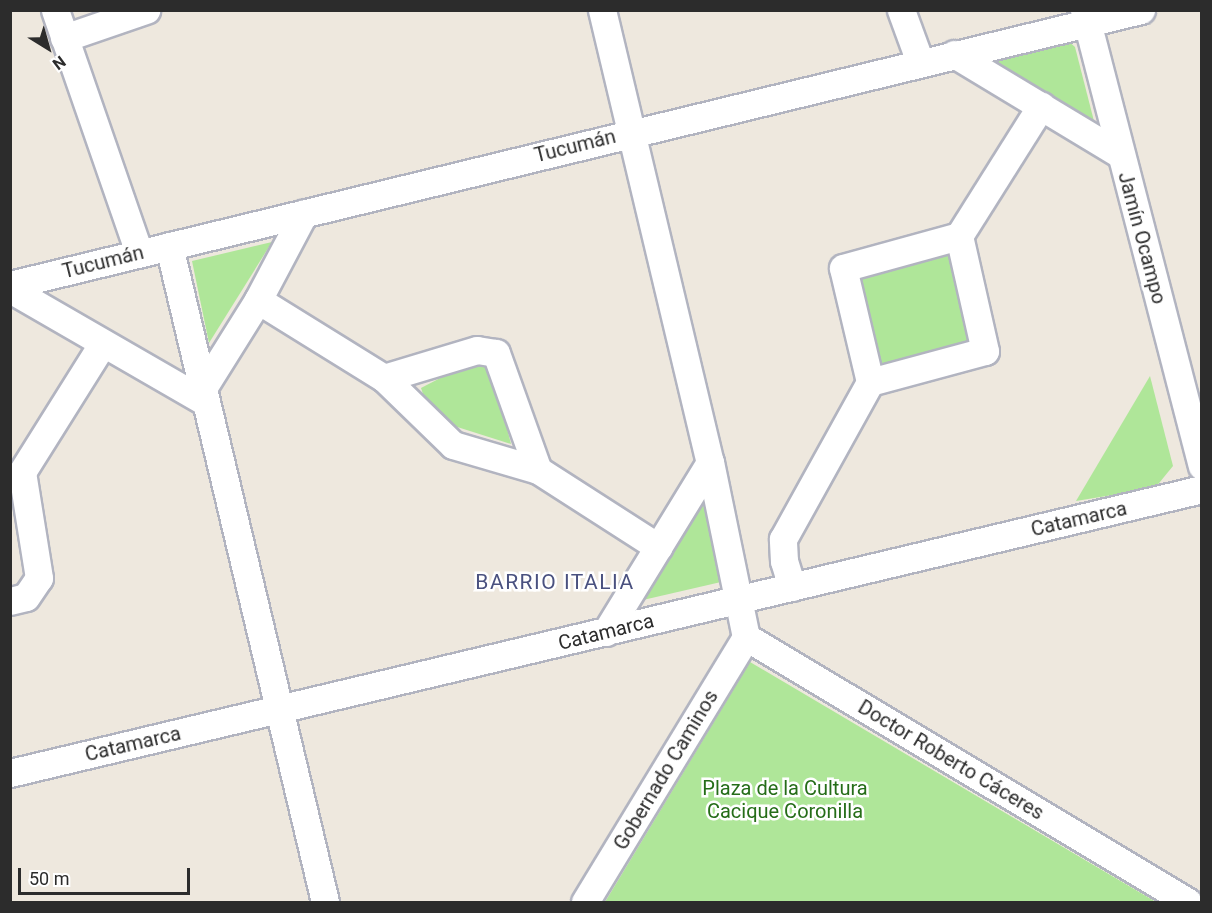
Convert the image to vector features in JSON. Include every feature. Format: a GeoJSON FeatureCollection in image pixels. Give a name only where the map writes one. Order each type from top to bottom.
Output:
{"type":"FeatureCollection","features":[{"type":"Feature","properties":{"kind":"street"},"geometry":{"type":"LineString","coordinates":[[55,10],[140,253]]}},
{"type":"Feature","properties":{"kind":"street"},"geometry":{"type":"LineString","coordinates":[[64,38],[146,10]]}},
{"type":"Feature","properties":{"kind":"street"},"geometry":{"type":"LineString","coordinates":[[602,10],[710,462],[746,637]]}},
{"type":"Feature","properties":{"kind":"street"},"geometry":{"type":"LineString","coordinates":[[902,10],[920,62]]}},
{"type":"Feature","properties":{"kind":"street","name":"Tucumán"},"geometry":{"type":"LineString","coordinates":[[10,285],[954,54],[1086,17],[1141,10]]}},
{"type":"Feature","properties":{"kind":"street","name":"Jamín Ocampo"},"geometry":{"type":"LineString","coordinates":[[1086,17],[1202,466]]}},
{"type":"Feature","properties":{"kind":"street"},"geometry":{"type":"LineString","coordinates":[[954,54],[1120,154]]}},
{"type":"Feature","properties":{"kind":"street"},"geometry":{"type":"LineString","coordinates":[[792,587],[784,561],[783,539],[870,382],[843,267],[959,236],[1041,106]]}},
{"type":"Feature","properties":{"kind":"street"},"geometry":{"type":"LineString","coordinates":[[205,395],[304,213]]}},
{"type":"Feature","properties":{"kind":"street"},"geometry":{"type":"LineString","coordinates":[[870,382],[985,351],[959,236]]}},
{"type":"Feature","properties":{"kind":"street"},"geometry":{"type":"LineString","coordinates":[[169,246],[325,903]]}},
{"type":"Feature","properties":{"kind":"street"},"geometry":{"type":"LineString","coordinates":[[10,289],[104,343],[205,395]]}},
{"type":"Feature","properties":{"kind":"street"},"geometry":{"type":"LineString","coordinates":[[258,300],[384,378],[453,445],[538,470],[658,547]]}},
{"type":"Feature","properties":{"kind":"street"},"geometry":{"type":"LineString","coordinates":[[10,601],[26,597],[39,578],[16,474],[104,343]]}},
{"type":"Feature","properties":{"kind":"street"},"geometry":{"type":"LineString","coordinates":[[384,378],[477,350],[496,353],[538,470]]}},
{"type":"Feature","properties":{"kind":"street"},"geometry":{"type":"LineString","coordinates":[[606,632],[710,462]]}},
{"type":"Feature","properties":{"kind":"street","name":"Catamarca"},"geometry":{"type":"LineString","coordinates":[[10,773],[280,711],[1202,489]]}},
{"type":"Feature","properties":{"kind":"street","name":"Gobernado Caminos"},"geometry":{"type":"LineString","coordinates":[[585,903],[746,637]]}},
{"type":"Feature","properties":{"kind":"street","name":"Doctor Roberto Cáceres"},"geometry":{"type":"LineString","coordinates":[[746,637],[1188,903]]}},
{"type":"Feature","properties":{"kind":"green space"},"geometry":{"type":"Polygon","coordinates":[[[1065,38],[1075,47],[1096,129],[980,57],[1065,38]]]}},
{"type":"Feature","properties":{"kind":"green space"},"geometry":{"type":"Polygon","coordinates":[[[272,242],[209,343],[192,261],[272,242]]]}},
{"type":"Feature","properties":{"kind":"green space"},"geometry":{"type":"Polygon","coordinates":[[[947,251],[970,345],[878,368],[855,274],[947,251]]]}},
{"type":"Feature","properties":{"kind":"green space"},"geometry":{"type":"Polygon","coordinates":[[[473,361],[482,362],[493,374],[511,444],[451,425],[426,403],[421,388],[473,361]]]}},
{"type":"Feature","properties":{"kind":"green space"},"geometry":{"type":"Polygon","coordinates":[[[1150,376],[1173,466],[1155,488],[1076,501],[1150,376]]]}},
{"type":"Feature","properties":{"kind":"green space"},"geometry":{"type":"Polygon","coordinates":[[[703,504],[721,582],[643,600],[703,504]]]}},
{"type":"Feature","properties":{"kind":"green space","name":"Plaza de la Cultura Cacique Coronilla"},"geometry":{"type":"Polygon","coordinates":[[[750,662],[1156,902],[605,902],[750,662]]]}},
{"type":"Feature","properties":{"kind":"district","name":"BARRIO ITALIA"},"geometry":{"type":"Point","coordinates":[555,582]}}]}
